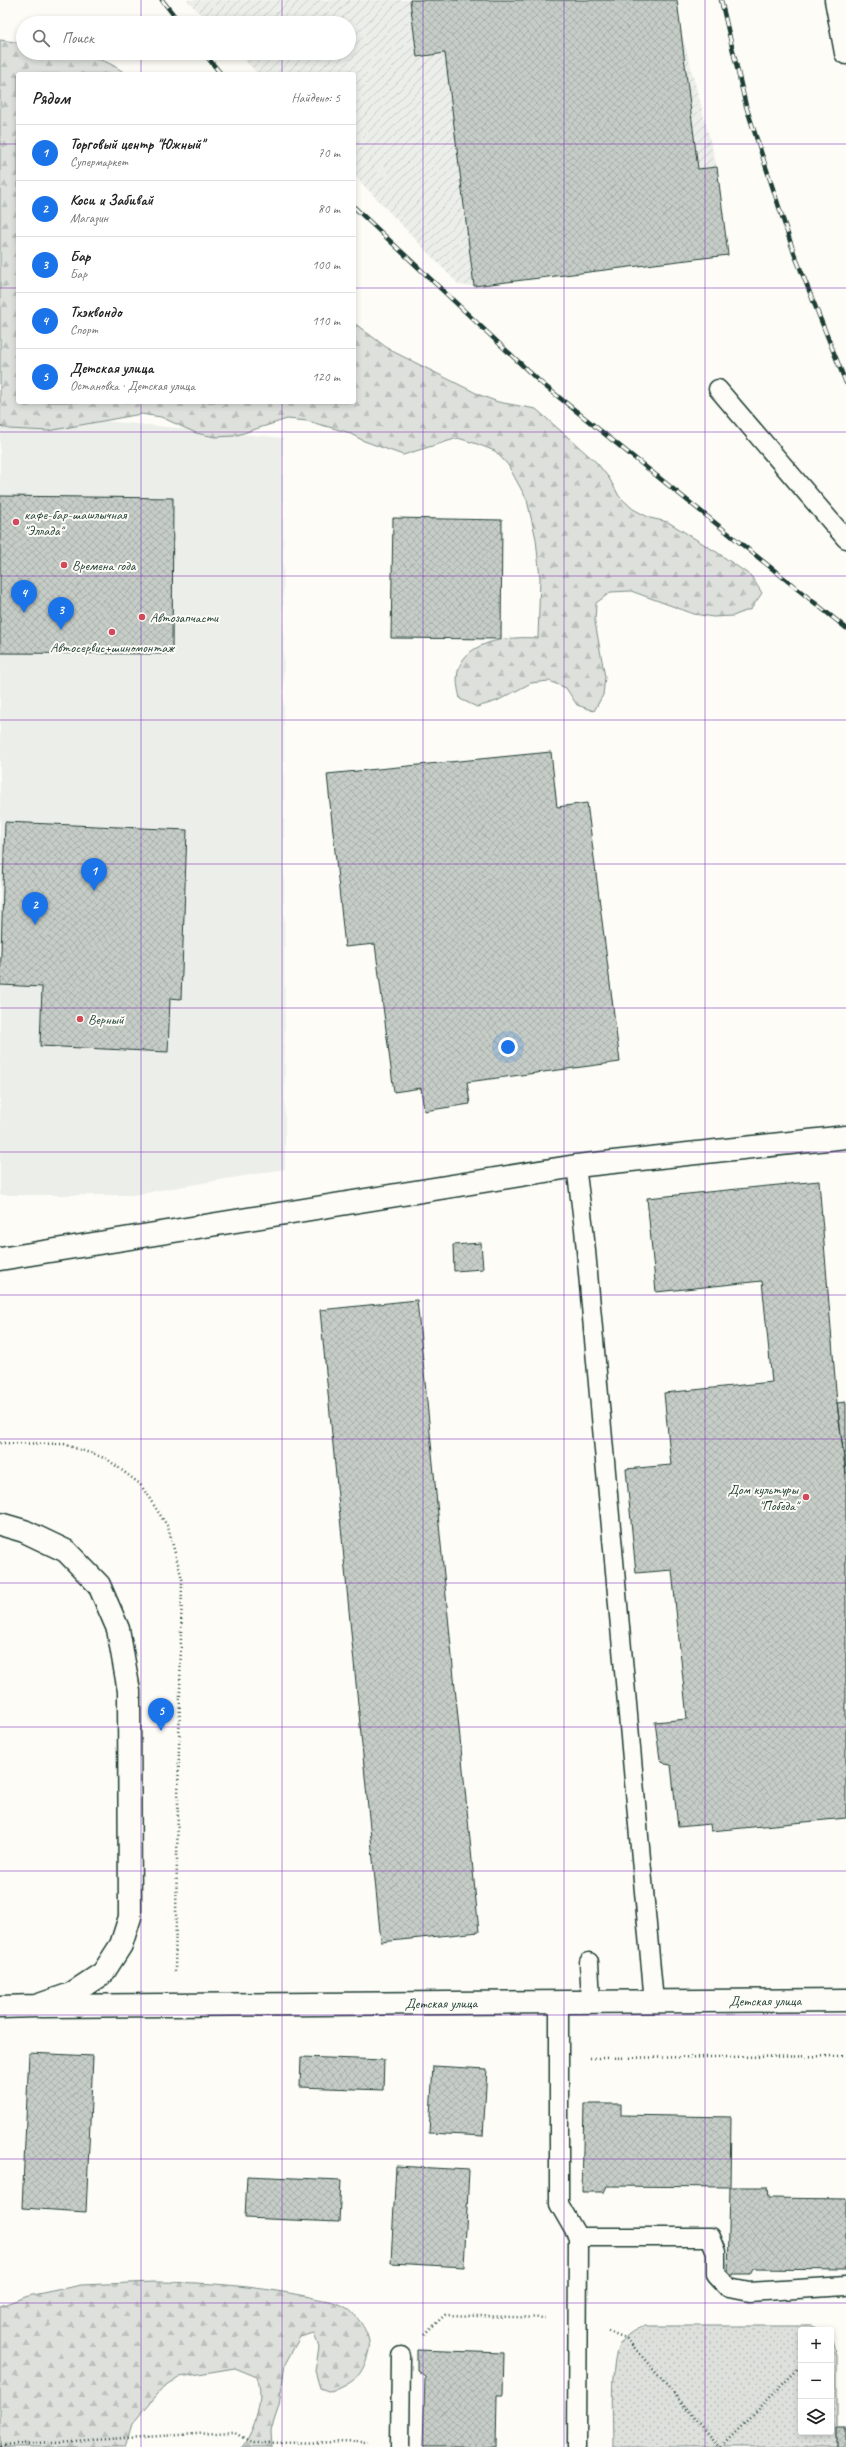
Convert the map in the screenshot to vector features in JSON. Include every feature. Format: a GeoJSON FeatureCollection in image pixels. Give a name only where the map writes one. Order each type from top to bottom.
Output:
{"type":"FeatureCollection","features":[{"type":"Feature","properties":{"kind":"street"},"geometry":{"type":"LineString","coordinates":[[836,0],[846,53]]}},
{"type":"Feature","properties":{"kind":"street"},"geometry":{"type":"LineString","coordinates":[[0,1259],[576,1166],[846,1137]]}},
{"type":"Feature","properties":{"kind":"street"},"geometry":{"type":"LineString","coordinates":[[0,1524],[24,1530],[66,1551],[100,1585],[118,1629],[129,1691],[130,1917],[121,1945],[103,1973],[71,1994],[36,2006]]}},
{"type":"Feature","properties":{"kind":"street","name":"Детская улица"},"geometry":{"type":"LineString","coordinates":[[0,2007],[846,2000]]}},
{"type":"Feature","properties":{"kind":"lane"},"geometry":{"type":"LineString","coordinates":[[718,389],[846,539]]}},
{"type":"Feature","properties":{"kind":"lane"},"geometry":{"type":"LineString","coordinates":[[576,1166],[584,1237],[654,2002]]}},
{"type":"Feature","properties":{"kind":"lane"},"geometry":{"type":"LineString","coordinates":[[589,1962],[591,2002]]}},
{"type":"Feature","properties":{"kind":"lane"},"geometry":{"type":"LineString","coordinates":[[559,2003],[559,2204],[578,2237],[578,2447]]}},
{"type":"Feature","properties":{"kind":"lane"},"geometry":{"type":"LineString","coordinates":[[578,2237],[710,2236],[716,2252],[716,2274],[729,2288],[749,2292],[846,2286]]}},
{"type":"Feature","properties":{"kind":"lane"},"geometry":{"type":"LineString","coordinates":[[400,2444],[401,2356]]}},
{"type":"Feature","properties":{"kind":"path"},"geometry":{"type":"LineString","coordinates":[[585,2058],[846,2056]]}},
{"type":"Feature","properties":{"kind":"path"},"geometry":{"type":"LineString","coordinates":[[418,2340],[445,2314],[579,2320],[626,2338],[721,2447],[798,2369]]}},
{"type":"Feature","properties":{"kind":"path"},"geometry":{"type":"LineString","coordinates":[[0,2445],[233,2432],[253,2443],[400,2444]]}},
{"type":"Feature","properties":{"kind":"shaded area"},"geometry":{"type":"Polygon","coordinates":[[[187,0],[677,0],[680,26],[717,167],[728,255],[474,286],[459,285],[356,177],[356,72],[256,72],[245,60],[356,60],[356,16],[202,16],[187,0]]]}},
{"type":"Feature","properties":{"kind":"shaded area"},"geometry":{"type":"Polygon","coordinates":[[[0,411],[283,438],[285,1169],[132,1195],[0,1195],[0,411]]]}},
{"type":"Feature","properties":{"kind":"green space"},"geometry":{"type":"Polygon","coordinates":[[[0,40],[16,42],[16,60],[102,60],[123,72],[16,72],[16,404],[356,404],[356,324],[390,350],[480,395],[498,402],[536,409],[597,463],[609,478],[619,496],[633,509],[650,518],[668,522],[718,553],[751,576],[762,593],[751,609],[733,616],[713,617],[694,614],[631,591],[611,592],[596,603],[595,622],[605,677],[603,695],[594,711],[577,705],[566,688],[549,681],[531,683],[497,701],[477,707],[460,699],[457,680],[459,667],[466,656],[475,649],[487,643],[514,638],[538,638],[540,578],[536,539],[527,500],[508,465],[495,451],[458,438],[403,455],[364,441],[347,432],[307,421],[287,419],[234,436],[215,437],[196,433],[161,417],[141,414],[48,431],[9,429],[0,426],[0,40]]]}},
{"type":"Feature","properties":{"kind":"green space"},"geometry":{"type":"Polygon","coordinates":[[[153,2282],[251,2287],[333,2302],[350,2310],[363,2326],[369,2344],[367,2359],[357,2377],[346,2385],[331,2392],[320,2388],[315,2371],[319,2348],[314,2333],[300,2337],[285,2364],[279,2406],[271,2430],[272,2447],[242,2447],[255,2423],[260,2394],[257,2377],[235,2368],[180,2377],[163,2388],[132,2424],[125,2447],[0,2447],[0,2306],[28,2296],[81,2285],[153,2282]]]}},
{"type":"Feature","properties":{"kind":"green space"},"geometry":{"type":"Polygon","coordinates":[[[644,2326],[814,2327],[798,2327],[798,2435],[834,2435],[834,2347],[837,2356],[837,2447],[613,2447],[612,2393],[614,2364],[620,2344],[634,2331],[644,2326]]]}},
{"type":"Feature","properties":{"kind":"building"},"geometry":{"type":"Polygon","coordinates":[[[410,0],[677,0],[698,169],[717,167],[728,255],[474,286],[445,53],[417,57],[410,0]]]}},
{"type":"Feature","properties":{"kind":"building"},"geometry":{"type":"Polygon","coordinates":[[[0,496],[173,498],[172,654],[0,653],[0,496]]]}},
{"type":"Feature","properties":{"kind":"building"},"geometry":{"type":"Polygon","coordinates":[[[393,518],[502,520],[501,639],[391,638],[393,518]]]}},
{"type":"Feature","properties":{"kind":"building"},"geometry":{"type":"Polygon","coordinates":[[[551,752],[557,807],[587,803],[620,1062],[467,1082],[470,1104],[424,1111],[421,1088],[394,1092],[375,944],[345,947],[327,774],[551,752]]]}},
{"type":"Feature","properties":{"kind":"building"},"geometry":{"type":"Polygon","coordinates":[[[5,822],[187,830],[181,999],[170,998],[168,1052],[40,1046],[42,987],[0,985],[5,822]]]}},
{"type":"Feature","properties":{"kind":"building"},"geometry":{"type":"Polygon","coordinates":[[[819,1181],[837,1403],[846,1474],[846,1818],[711,1831],[710,1824],[678,1827],[671,1765],[665,1764],[660,1759],[655,1722],[687,1719],[672,1570],[636,1573],[626,1469],[671,1465],[664,1393],[772,1382],[762,1281],[656,1292],[647,1198],[819,1181]]]}},
{"type":"Feature","properties":{"kind":"building"},"geometry":{"type":"Polygon","coordinates":[[[481,1243],[483,1269],[454,1271],[453,1245],[481,1243]]]}},
{"type":"Feature","properties":{"kind":"building"},"geometry":{"type":"Polygon","coordinates":[[[417,1300],[479,1932],[381,1942],[320,1310],[417,1300]]]}},
{"type":"Feature","properties":{"kind":"building"},"geometry":{"type":"Polygon","coordinates":[[[846,1402],[846,1474],[837,1403],[846,1402]]]}},
{"type":"Feature","properties":{"kind":"building"},"geometry":{"type":"Polygon","coordinates":[[[29,2053],[93,2056],[86,2212],[22,2208],[29,2053]]]}},
{"type":"Feature","properties":{"kind":"building"},"geometry":{"type":"Polygon","coordinates":[[[301,2057],[384,2060],[383,2090],[300,2087],[301,2057]]]}},
{"type":"Feature","properties":{"kind":"building"},"geometry":{"type":"Polygon","coordinates":[[[433,2066],[487,2069],[483,2136],[429,2133],[433,2066]]]}},
{"type":"Feature","properties":{"kind":"building"},"geometry":{"type":"Polygon","coordinates":[[[584,2104],[621,2104],[621,2115],[731,2117],[730,2187],[607,2186],[604,2192],[582,2192],[584,2104]]]}},
{"type":"Feature","properties":{"kind":"building"},"geometry":{"type":"Polygon","coordinates":[[[396,2166],[469,2170],[464,2267],[391,2263],[396,2166]]]}},
{"type":"Feature","properties":{"kind":"building"},"geometry":{"type":"Polygon","coordinates":[[[247,2176],[341,2180],[339,2222],[245,2218],[247,2176]]]}},
{"type":"Feature","properties":{"kind":"building"},"geometry":{"type":"Polygon","coordinates":[[[730,2187],[767,2187],[768,2198],[846,2199],[846,2270],[753,2269],[750,2275],[728,2275],[730,2187]]]}},
{"type":"Feature","properties":{"kind":"building"},"geometry":{"type":"Polygon","coordinates":[[[417,2350],[504,2353],[503,2395],[497,2395],[496,2447],[423,2447],[425,2376],[417,2370],[417,2350]]]}},
{"type":"Feature","properties":{"kind":"building"},"geometry":{"type":"Polygon","coordinates":[[[837,2428],[846,2428],[846,2447],[837,2447],[837,2428]]]}},
{"type":"Feature","properties":{"kind":"railway"},"geometry":{"type":"LineString","coordinates":[[162,0],[175,16]]}},
{"type":"Feature","properties":{"kind":"railway"},"geometry":{"type":"LineString","coordinates":[[721,0],[746,106],[794,253],[846,383]]}},
{"type":"Feature","properties":{"kind":"railway"},"geometry":{"type":"LineString","coordinates":[[210,60],[219,72]]}},
{"type":"Feature","properties":{"kind":"railway"},"geometry":{"type":"LineString","coordinates":[[356,209],[540,382],[846,628]]}},
{"type":"Feature","properties":{"kind":"place","name":"кафе-бар-шашлычная \"Эллада\""},"geometry":{"type":"Point","coordinates":[16,522]}},
{"type":"Feature","properties":{"kind":"place","name":"Времена года"},"geometry":{"type":"Point","coordinates":[64,565]}},
{"type":"Feature","properties":{"kind":"place","name":"Тхэквондо"},"geometry":{"type":"Point","coordinates":[24,613]}},
{"type":"Feature","properties":{"kind":"place","name":"Автозапчасти"},"geometry":{"type":"Point","coordinates":[142,617]}},
{"type":"Feature","properties":{"kind":"place","name":"Бар"},"geometry":{"type":"Point","coordinates":[61,630]}},
{"type":"Feature","properties":{"kind":"place","name":"Автосервис+шиномонтаж"},"geometry":{"type":"Point","coordinates":[112,632]}},
{"type":"Feature","properties":{"kind":"place","name":"Торговый центр \"Южный\""},"geometry":{"type":"Point","coordinates":[94,891]}},
{"type":"Feature","properties":{"kind":"place","name":"Коси и Забивай"},"geometry":{"type":"Point","coordinates":[35,925]}},
{"type":"Feature","properties":{"kind":"place","name":"Верный"},"geometry":{"type":"Point","coordinates":[80,1019]}},
{"type":"Feature","properties":{"kind":"place","name":"Дом культуры \"Победа\""},"geometry":{"type":"Point","coordinates":[806,1497]}},
{"type":"Feature","properties":{"kind":"place","name":"Детская улица"},"geometry":{"type":"Point","coordinates":[161,1731]}}]}
